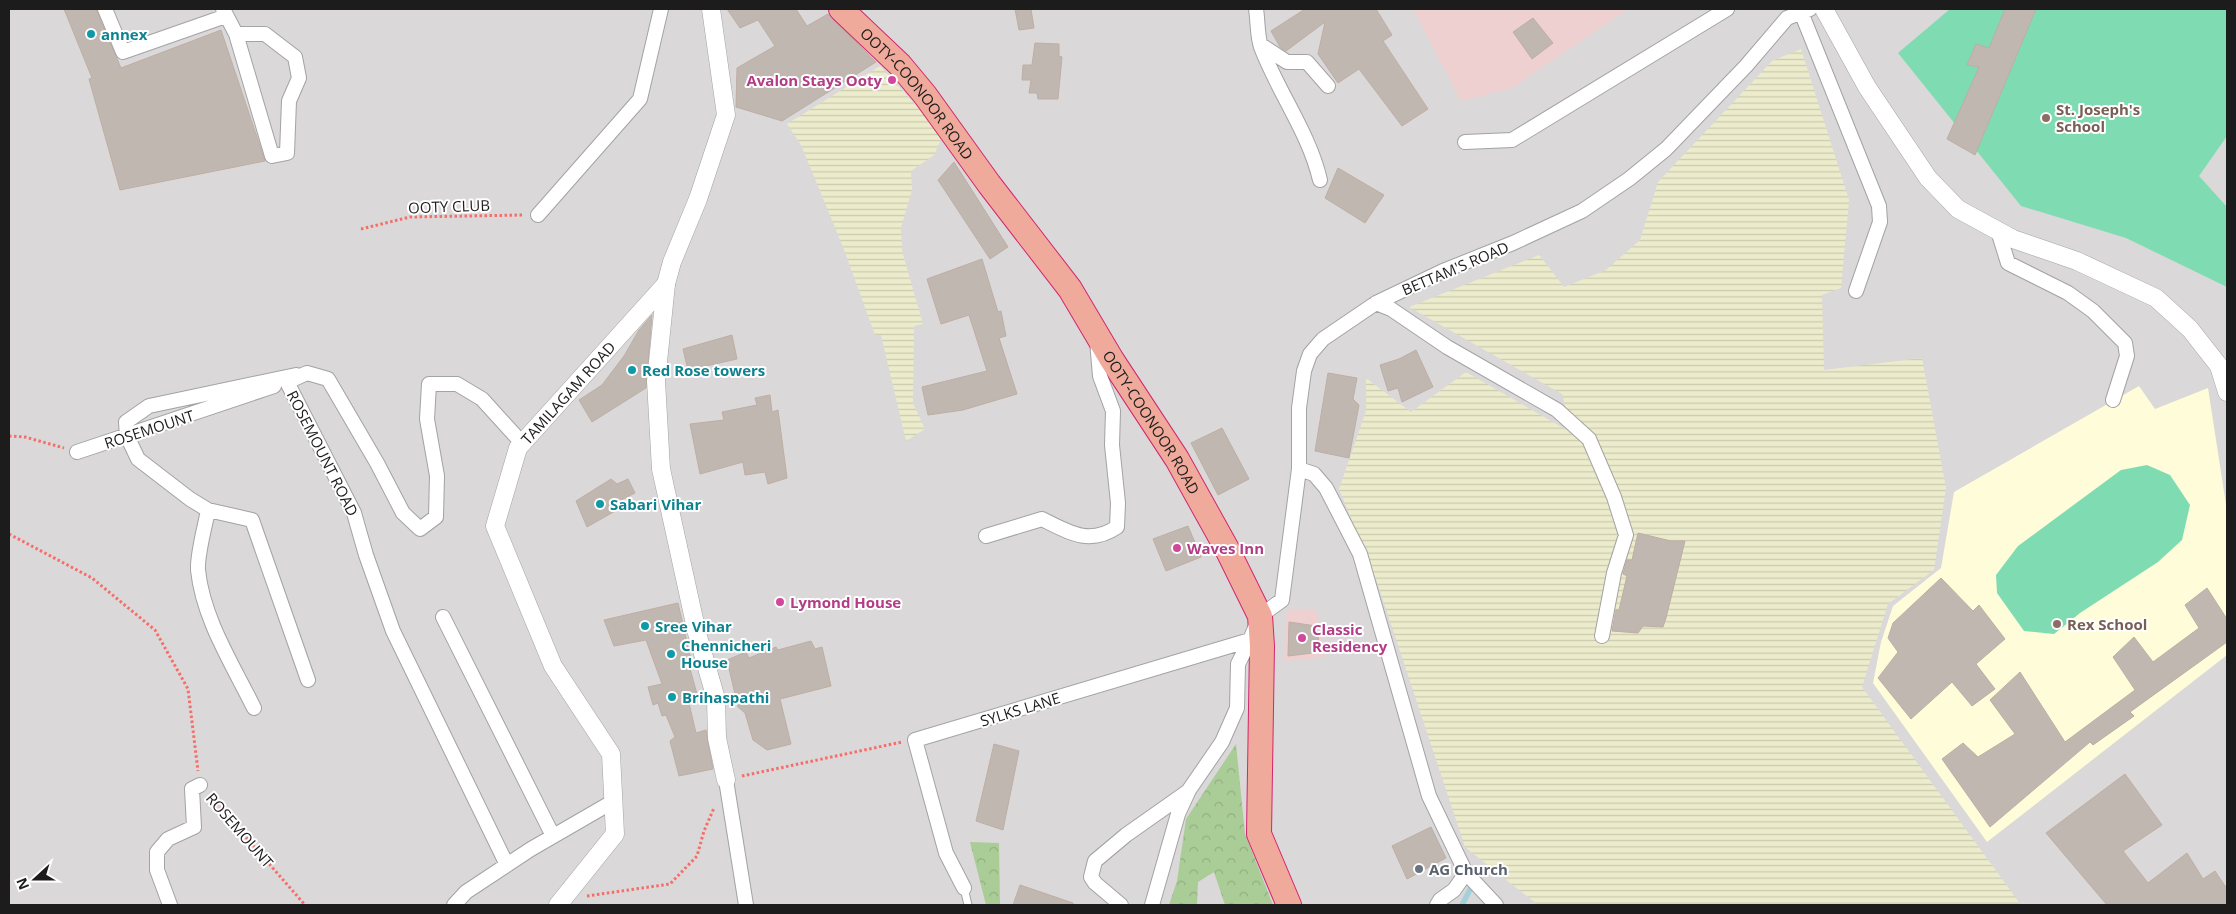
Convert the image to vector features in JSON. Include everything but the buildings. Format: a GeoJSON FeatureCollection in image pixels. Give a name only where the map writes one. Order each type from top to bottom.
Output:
{"type":"FeatureCollection","features":[{"type":"Feature","properties":{"kind":"highway","name":"OOTY-COONOOR ROAD"},"geometry":{"type":"LineString","coordinates":[[841,9],[900,65],[925,95],[989,184],[1070,289],[1177,460],[1227,549],[1260,616],[1262,646],[1258,834],[1289,905]]}},
{"type":"Feature","properties":{"kind":"street"},"geometry":{"type":"LineString","coordinates":[[105,9],[123,52],[225,12],[236,34],[272,156],[287,153],[289,101],[299,78],[295,57],[265,34],[236,34]]}},
{"type":"Feature","properties":{"kind":"street"},"geometry":{"type":"LineString","coordinates":[[538,215],[640,99],[661,9]]}},
{"type":"Feature","properties":{"kind":"street","name":"TAMILAGAM ROAD"},"geometry":{"type":"LineString","coordinates":[[558,905],[615,834],[611,754],[553,666],[495,526],[518,448],[666,284],[672,262],[698,199],[726,115],[711,9]]}},
{"type":"Feature","properties":{"kind":"street"},"geometry":{"type":"LineString","coordinates":[[1256,9],[1261,45],[1287,104],[1314,156],[1320,180]]}},
{"type":"Feature","properties":{"kind":"street"},"geometry":{"type":"LineString","coordinates":[[1465,142],[1512,140],[1727,9]]}},
{"type":"Feature","properties":{"kind":"street"},"geometry":{"type":"LineString","coordinates":[[1818,10],[1928,178],[1958,209],[2013,239],[2077,262],[2156,298],[2190,329],[2218,366],[2227,392]]}},
{"type":"Feature","properties":{"kind":"street"},"geometry":{"type":"LineString","coordinates":[[1818,10],[1879,206],[1880,222],[1856,291]]}},
{"type":"Feature","properties":{"kind":"street","name":"BETTAM'S ROAD"},"geometry":{"type":"LineString","coordinates":[[1260,616],[1282,600],[1299,469],[1299,408],[1304,371],[1310,354],[1324,339],[1376,303],[1443,270],[1522,239],[1590,206],[1629,179],[1666,149],[1746,66],[1786,18],[1818,10]]}},
{"type":"Feature","properties":{"kind":"street"},"geometry":{"type":"LineString","coordinates":[[1261,45],[1287,62],[1307,62],[1328,86]]}},
{"type":"Feature","properties":{"kind":"street"},"geometry":{"type":"LineString","coordinates":[[1998,231],[2008,263],[2068,293],[2093,312],[2125,343],[2127,356],[2122,378],[2113,400]]}},
{"type":"Feature","properties":{"kind":"street"},"geometry":{"type":"LineString","coordinates":[[666,284],[656,380],[661,468],[697,633],[716,698],[717,738],[726,780],[746,905]]}},
{"type":"Feature","properties":{"kind":"street"},"geometry":{"type":"LineString","coordinates":[[1376,303],[1392,309],[1447,347],[1557,410],[1589,439],[1614,497],[1626,536],[1614,573],[1602,636]]}},
{"type":"Feature","properties":{"kind":"street"},"geometry":{"type":"LineString","coordinates":[[986,536],[1042,518],[1083,537],[1107,534],[1117,527],[1118,503],[1112,453],[1113,411],[1100,376],[1096,333]]}},
{"type":"Feature","properties":{"kind":"street"},"geometry":{"type":"LineString","coordinates":[[307,372],[149,406],[126,422],[127,436],[138,459],[208,510],[252,520],[308,680]]}},
{"type":"Feature","properties":{"kind":"street","name":"ROSEMOUNT ROAD"},"geometry":{"type":"LineString","coordinates":[[507,865],[393,631],[366,555],[354,513],[287,382],[307,372],[328,379],[377,463],[403,513],[420,529],[436,517],[437,476],[427,419],[429,384],[457,384],[482,399],[522,443]]}},
{"type":"Feature","properties":{"kind":"street","name":"ROSEMOUNT"},"geometry":{"type":"LineString","coordinates":[[78,452],[287,382]]}},
{"type":"Feature","properties":{"kind":"street"},"geometry":{"type":"LineString","coordinates":[[1299,469],[1314,474],[1326,488],[1360,554],[1429,796],[1466,873],[1496,905]]}},
{"type":"Feature","properties":{"kind":"street"},"geometry":{"type":"LineString","coordinates":[[208,510],[198,569],[206,603],[223,646],[254,708]]}},
{"type":"Feature","properties":{"kind":"street"},"geometry":{"type":"LineString","coordinates":[[1152,905],[1161,879],[1171,831],[1190,790],[1222,742],[1237,708],[1238,664],[1260,616]]}},
{"type":"Feature","properties":{"kind":"street"},"geometry":{"type":"LineString","coordinates":[[443,617],[553,836]]}},
{"type":"Feature","properties":{"kind":"street","name":"SYLKS LANE"},"geometry":{"type":"LineString","coordinates":[[965,892],[946,853],[915,740],[1250,640]]}},
{"type":"Feature","properties":{"kind":"street"},"geometry":{"type":"LineString","coordinates":[[170,905],[157,870],[157,852],[168,839],[194,827],[192,789],[200,785]]}},
{"type":"Feature","properties":{"kind":"street"},"geometry":{"type":"LineString","coordinates":[[1121,905],[1094,883],[1090,877],[1095,861],[1190,790]]}},
{"type":"Feature","properties":{"kind":"street"},"geometry":{"type":"LineString","coordinates":[[454,905],[466,892],[507,865],[614,801]]}},
{"type":"Feature","properties":{"kind":"street"},"geometry":{"type":"LineString","coordinates":[[1437,905],[1440,900],[1454,890],[1466,873]]}},
{"type":"Feature","properties":{"kind":"lane"},"geometry":{"type":"LineString","coordinates":[[964,905],[965,892]]}},
{"type":"Feature","properties":{"kind":"lane"},"geometry":{"type":"LineString","coordinates":[[965,892],[968,905]]}},
{"type":"Feature","properties":{"kind":"path","name":"OOTY CLUB"},"geometry":{"type":"LineString","coordinates":[[361,229],[410,217],[538,215]]}},
{"type":"Feature","properties":{"kind":"path"},"geometry":{"type":"LineString","coordinates":[[9,436],[26,437],[78,452]]}},
{"type":"Feature","properties":{"kind":"path","name":"ROSEMOUNT"},"geometry":{"type":"LineString","coordinates":[[9,534],[92,578],[155,630],[188,689],[200,785],[250,840],[304,905]]}},
{"type":"Feature","properties":{"kind":"shaded area"},"geometry":{"type":"Polygon","coordinates":[[[9,9],[2227,9],[2227,905],[9,905],[9,9]]]}},
{"type":"Feature","properties":{"kind":"shaded area"},"geometry":{"type":"Polygon","coordinates":[[[1413,9],[1628,9],[1512,88],[1461,101],[1413,9]]]}},
{"type":"Feature","properties":{"kind":"shaded area","name":"Rex School"},"geometry":{"type":"Polygon","coordinates":[[[2139,386],[2155,409],[2208,388],[2227,511],[2227,655],[1987,842],[1873,683],[1881,642],[1893,606],[1941,568],[1954,492],[2139,386]]]}},
{"type":"Feature","properties":{"kind":"shaded area"},"geometry":{"type":"Polygon","coordinates":[[[1287,609],[1316,609],[1325,657],[1284,661],[1287,609]]]}},
{"type":"Feature","properties":{"kind":"green space"},"geometry":{"type":"Polygon","coordinates":[[[1950,9],[2227,9],[2227,136],[2199,176],[2227,207],[2227,287],[2126,238],[2021,206],[1898,53],[1950,9]]]}},
{"type":"Feature","properties":{"kind":"green space"},"geometry":{"type":"Polygon","coordinates":[[[1801,49],[1849,200],[1841,288],[1822,295],[1824,370],[1922,358],[1946,488],[1934,570],[1888,604],[1862,687],[2021,905],[1538,905],[1465,847],[1376,579],[1339,489],[1366,411],[1366,378],[1411,412],[1466,372],[1572,433],[1562,394],[1409,307],[1539,255],[1564,287],[1606,270],[1640,240],[1658,182],[1772,61],[1801,49]]]}},
{"type":"Feature","properties":{"kind":"green space"},"geometry":{"type":"Polygon","coordinates":[[[880,66],[943,135],[934,155],[911,171],[912,190],[901,228],[902,251],[923,324],[914,326],[913,403],[925,429],[906,441],[881,335],[875,335],[843,247],[801,145],[787,124],[880,66]]]}},
{"type":"Feature","properties":{"kind":"green space"},"geometry":{"type":"Polygon","coordinates":[[[2147,465],[2170,475],[2190,505],[2182,540],[2158,562],[2080,613],[2054,634],[2024,631],[1997,593],[1996,575],[2018,546],[2121,470],[2147,465]]]}},
{"type":"Feature","properties":{"kind":"green space"},"geometry":{"type":"Polygon","coordinates":[[[1236,744],[1245,834],[1273,905],[1225,905],[1214,872],[1198,882],[1197,905],[1169,905],[1177,881],[1186,819],[1236,744]]]}},
{"type":"Feature","properties":{"kind":"green space"},"geometry":{"type":"Polygon","coordinates":[[[970,842],[999,843],[1000,905],[986,905],[970,842]]]}},
{"type":"Feature","properties":{"kind":"waterway"},"geometry":{"type":"LineString","coordinates":[[1462,905],[1480,870]]}},
{"type":"Feature","properties":{"kind":"place","name":"annex"},"geometry":{"type":"Point","coordinates":[91,34]}},
{"type":"Feature","properties":{"kind":"place","name":"Avalon Stays Ooty"},"geometry":{"type":"Point","coordinates":[892,80]}},
{"type":"Feature","properties":{"kind":"place","name":"St. Joseph's School"},"geometry":{"type":"Point","coordinates":[2046,118]}},
{"type":"Feature","properties":{"kind":"place","name":"Red Rose towers"},"geometry":{"type":"Point","coordinates":[632,370]}},
{"type":"Feature","properties":{"kind":"place","name":"Sabari Vihar"},"geometry":{"type":"Point","coordinates":[600,504]}},
{"type":"Feature","properties":{"kind":"place","name":"Waves Inn"},"geometry":{"type":"Point","coordinates":[1177,548]}},
{"type":"Feature","properties":{"kind":"place","name":"Lymond House"},"geometry":{"type":"Point","coordinates":[780,602]}},
{"type":"Feature","properties":{"kind":"place","name":"Rex School"},"geometry":{"type":"Point","coordinates":[2057,624]}},
{"type":"Feature","properties":{"kind":"place","name":"Sree Vihar"},"geometry":{"type":"Point","coordinates":[645,626]}},
{"type":"Feature","properties":{"kind":"place","name":"Classic Residency"},"geometry":{"type":"Point","coordinates":[1302,638]}},
{"type":"Feature","properties":{"kind":"place","name":"Chennicheri House"},"geometry":{"type":"Point","coordinates":[671,654]}},
{"type":"Feature","properties":{"kind":"place","name":"Brihaspathi"},"geometry":{"type":"Point","coordinates":[672,697]}},
{"type":"Feature","properties":{"kind":"place","name":"AG Church"},"geometry":{"type":"Point","coordinates":[1419,869]}}]}
